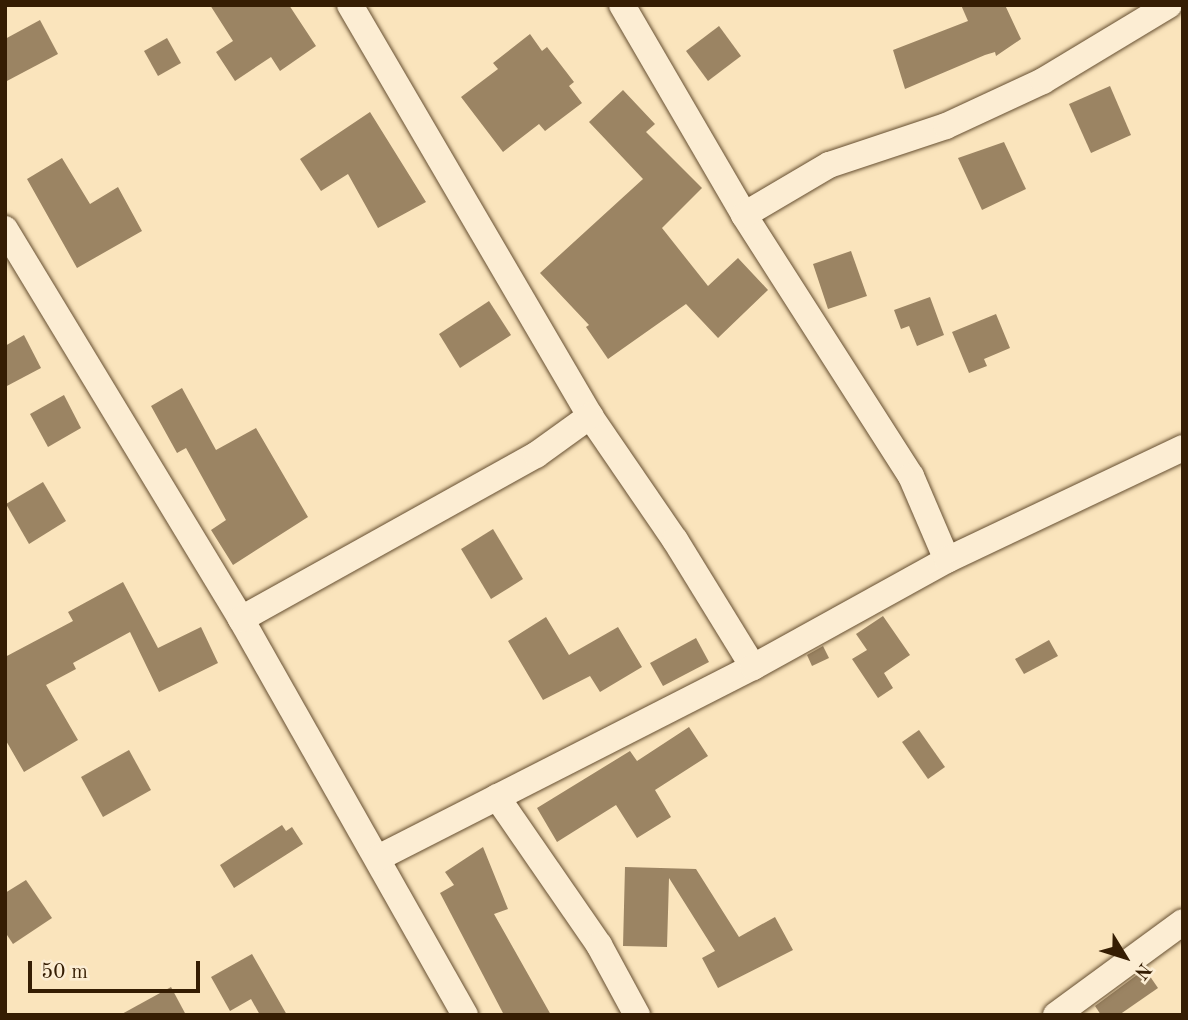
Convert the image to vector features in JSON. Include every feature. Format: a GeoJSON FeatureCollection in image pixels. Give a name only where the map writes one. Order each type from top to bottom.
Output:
{"type":"FeatureCollection","features":[{"type":"Feature","properties":{"kind":"street"},"geometry":{"type":"LineString","coordinates":[[350,5],[590,416],[675,540],[753,667]]}},
{"type":"Feature","properties":{"kind":"street"},"geometry":{"type":"LineString","coordinates":[[622,5],[744,215],[911,476],[947,560]]}},
{"type":"Feature","properties":{"kind":"street"},"geometry":{"type":"LineString","coordinates":[[744,215],[829,165],[946,126],[1043,81],[1169,5]]}},
{"type":"Feature","properties":{"kind":"street"},"geometry":{"type":"LineString","coordinates":[[6,230],[241,619],[465,1015]]}},
{"type":"Feature","properties":{"kind":"street"},"geometry":{"type":"LineString","coordinates":[[241,619],[536,455],[590,416]]}},
{"type":"Feature","properties":{"kind":"street"},"geometry":{"type":"LineString","coordinates":[[378,858],[753,667],[947,560],[1183,448]]}},
{"type":"Feature","properties":{"kind":"street"},"geometry":{"type":"LineString","coordinates":[[497,797],[599,945],[637,1015]]}},
{"type":"Feature","properties":{"kind":"street"},"geometry":{"type":"LineString","coordinates":[[1056,1015],[1183,922]]}},
{"type":"Feature","properties":{"kind":"building"},"geometry":{"type":"Polygon","coordinates":[[[210,5],[289,5],[316,46],[280,71],[271,57],[235,81],[216,52],[233,41],[210,5]]]}},
{"type":"Feature","properties":{"kind":"building"},"geometry":{"type":"Polygon","coordinates":[[[961,5],[1005,5],[1021,39],[996,56],[995,52],[985,55],[905,89],[893,50],[968,21],[961,5]]]}},
{"type":"Feature","properties":{"kind":"building"},"geometry":{"type":"Polygon","coordinates":[[[40,20],[58,54],[5,82],[5,39],[40,20]]]}},
{"type":"Feature","properties":{"kind":"building"},"geometry":{"type":"Polygon","coordinates":[[[719,26],[741,56],[708,81],[686,51],[719,26]]]}},
{"type":"Feature","properties":{"kind":"building"},"geometry":{"type":"Polygon","coordinates":[[[530,34],[542,51],[547,47],[574,82],[569,86],[582,103],[545,131],[539,124],[503,152],[461,97],[498,69],[493,63],[530,34]]]}},
{"type":"Feature","properties":{"kind":"building"},"geometry":{"type":"Polygon","coordinates":[[[167,38],[181,63],[158,76],[144,51],[167,38]]]}},
{"type":"Feature","properties":{"kind":"building"},"geometry":{"type":"Polygon","coordinates":[[[1110,86],[1131,135],[1091,153],[1069,104],[1110,86]]]}},
{"type":"Feature","properties":{"kind":"building"},"geometry":{"type":"Polygon","coordinates":[[[623,90],[655,124],[646,132],[702,188],[662,228],[708,286],[738,258],[768,290],[718,338],[686,304],[608,359],[586,327],[589,325],[540,273],[643,179],[589,122],[623,90]]]}},
{"type":"Feature","properties":{"kind":"building"},"geometry":{"type":"Polygon","coordinates":[[[370,112],[426,202],[378,228],[348,174],[321,191],[300,159],[370,112]]]}},
{"type":"Feature","properties":{"kind":"building"},"geometry":{"type":"Polygon","coordinates":[[[1004,142],[1026,189],[982,210],[958,158],[1004,142]]]}},
{"type":"Feature","properties":{"kind":"building"},"geometry":{"type":"Polygon","coordinates":[[[62,158],[90,204],[118,187],[142,231],[77,268],[27,179],[62,158]]]}},
{"type":"Feature","properties":{"kind":"building"},"geometry":{"type":"Polygon","coordinates":[[[851,251],[867,296],[828,309],[813,264],[851,251]]]}},
{"type":"Feature","properties":{"kind":"building"},"geometry":{"type":"Polygon","coordinates":[[[930,297],[944,335],[917,346],[909,326],[901,329],[894,310],[930,297]]]}},
{"type":"Feature","properties":{"kind":"building"},"geometry":{"type":"Polygon","coordinates":[[[489,301],[511,335],[460,368],[439,334],[489,301]]]}},
{"type":"Feature","properties":{"kind":"building"},"geometry":{"type":"Polygon","coordinates":[[[996,314],[1010,348],[984,359],[987,366],[969,373],[952,332],[996,314]]]}},
{"type":"Feature","properties":{"kind":"building"},"geometry":{"type":"Polygon","coordinates":[[[24,335],[41,368],[5,387],[5,346],[24,335]]]}},
{"type":"Feature","properties":{"kind":"building"},"geometry":{"type":"Polygon","coordinates":[[[182,388],[216,450],[256,428],[308,517],[233,565],[211,530],[226,520],[186,448],[177,453],[151,406],[182,388]]]}},
{"type":"Feature","properties":{"kind":"building"},"geometry":{"type":"Polygon","coordinates":[[[64,395],[81,428],[48,447],[30,414],[64,395]]]}},
{"type":"Feature","properties":{"kind":"building"},"geometry":{"type":"Polygon","coordinates":[[[43,482],[66,521],[29,544],[6,504],[43,482]]]}},
{"type":"Feature","properties":{"kind":"building"},"geometry":{"type":"Polygon","coordinates":[[[493,529],[523,579],[491,599],[461,549],[493,529]]]}},
{"type":"Feature","properties":{"kind":"building"},"geometry":{"type":"Polygon","coordinates":[[[123,582],[158,648],[201,627],[218,663],[159,692],[130,632],[73,663],[76,669],[46,685],[78,740],[24,772],[5,739],[5,657],[73,621],[68,612],[123,582]]]}},
{"type":"Feature","properties":{"kind":"building"},"geometry":{"type":"Polygon","coordinates":[[[883,616],[910,655],[884,673],[893,688],[878,698],[852,659],[867,650],[856,634],[883,616]]]}},
{"type":"Feature","properties":{"kind":"building"},"geometry":{"type":"Polygon","coordinates":[[[546,617],[569,655],[618,627],[642,667],[600,692],[590,676],[543,700],[508,641],[546,617]]]}},
{"type":"Feature","properties":{"kind":"building"},"geometry":{"type":"Polygon","coordinates":[[[696,638],[709,662],[663,686],[650,663],[696,638]]]}},
{"type":"Feature","properties":{"kind":"building"},"geometry":{"type":"Polygon","coordinates":[[[1049,640],[1058,656],[1024,674],[1015,659],[1049,640]]]}},
{"type":"Feature","properties":{"kind":"building"},"geometry":{"type":"Polygon","coordinates":[[[823,646],[829,658],[812,666],[807,655],[823,646]]]}},
{"type":"Feature","properties":{"kind":"building"},"geometry":{"type":"Polygon","coordinates":[[[689,727],[708,756],[655,790],[671,817],[637,838],[616,805],[557,842],[537,808],[630,751],[637,761],[689,727]]]}},
{"type":"Feature","properties":{"kind":"building"},"geometry":{"type":"Polygon","coordinates":[[[919,730],[945,767],[928,779],[902,742],[919,730]]]}},
{"type":"Feature","properties":{"kind":"building"},"geometry":{"type":"Polygon","coordinates":[[[129,750],[151,790],[103,817],[81,777],[129,750]]]}},
{"type":"Feature","properties":{"kind":"building"},"geometry":{"type":"Polygon","coordinates":[[[282,825],[286,831],[292,827],[303,844],[234,888],[220,865],[282,825]]]}},
{"type":"Feature","properties":{"kind":"building"},"geometry":{"type":"Polygon","coordinates":[[[483,847],[508,909],[494,914],[551,1015],[504,1015],[440,893],[454,885],[445,872],[483,847]]]}},
{"type":"Feature","properties":{"kind":"building"},"geometry":{"type":"Polygon","coordinates":[[[625,867],[696,869],[739,937],[775,917],[793,950],[718,988],[702,958],[715,951],[669,878],[667,947],[623,946],[625,867]]]}},
{"type":"Feature","properties":{"kind":"building"},"geometry":{"type":"Polygon","coordinates":[[[26,880],[52,918],[13,944],[5,932],[5,893],[26,880]]]}},
{"type":"Feature","properties":{"kind":"building"},"geometry":{"type":"Polygon","coordinates":[[[252,954],[287,1015],[260,1015],[251,999],[230,1011],[211,977],[252,954]]]}},
{"type":"Feature","properties":{"kind":"building"},"geometry":{"type":"Polygon","coordinates":[[[1145,969],[1158,988],[1119,1015],[1101,1015],[1095,1006],[1145,969]]]}},
{"type":"Feature","properties":{"kind":"building"},"geometry":{"type":"Polygon","coordinates":[[[171,987],[186,1015],[120,1015],[171,987]]]}}]}
